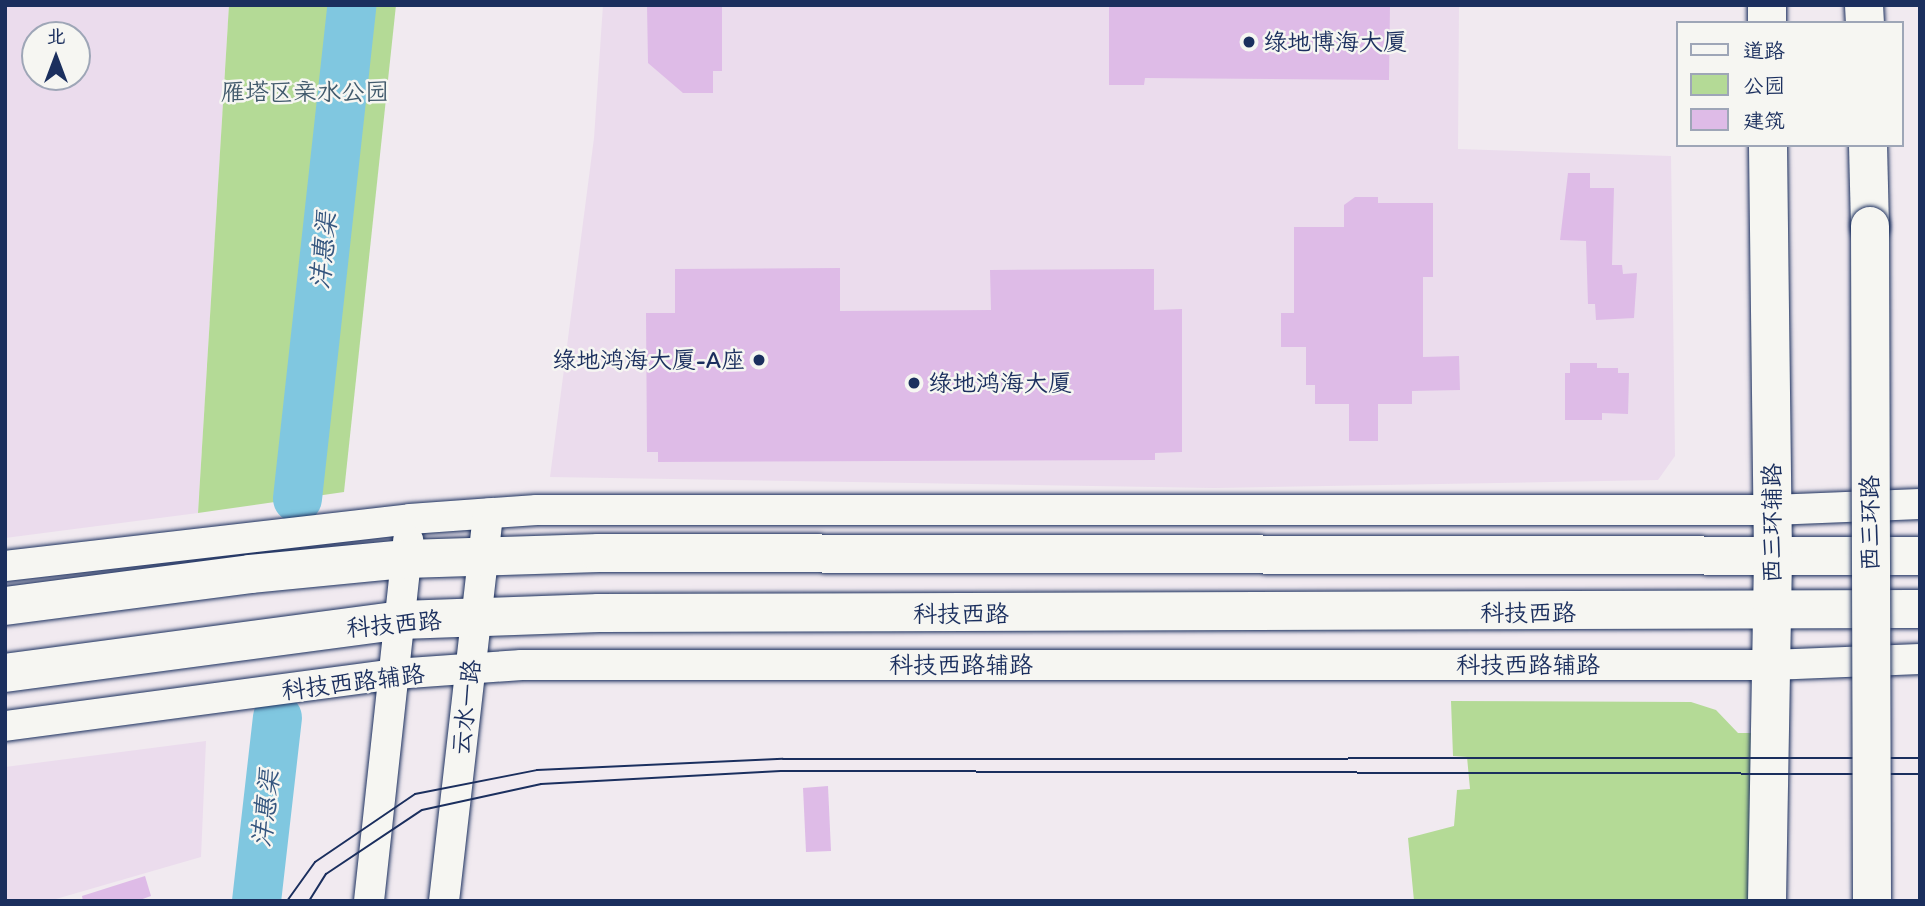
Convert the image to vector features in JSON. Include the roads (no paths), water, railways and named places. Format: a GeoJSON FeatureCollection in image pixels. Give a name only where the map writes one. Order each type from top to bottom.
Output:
{"type":"FeatureCollection","features":[{"type":"Feature","properties":{"kind":"main road","name":"西三环辅路"},"geometry":{"type":"LineString","coordinates":[[1767,901],[1773,556],[1768,147]]}},
{"type":"Feature","properties":{"kind":"main road","name":"西三环路"},"geometry":{"type":"LineString","coordinates":[[1868,147],[1872,901]]}},
{"type":"Feature","properties":{"kind":"main road"},"geometry":{"type":"LineString","coordinates":[[5,606],[250,574],[406,559],[599,553],[1920,556]]}},
{"type":"Feature","properties":{"kind":"main road","name":"科技西路"},"geometry":{"type":"LineString","coordinates":[[5,673],[401,620],[599,613],[1920,609]]}},
{"type":"Feature","properties":{"kind":"street"},"geometry":{"type":"LineString","coordinates":[[5,566],[410,519],[488,513],[1772,510],[1920,504]]}},
{"type":"Feature","properties":{"kind":"street","name":"云水一路"},"geometry":{"type":"LineString","coordinates":[[444,901],[488,513]]}},
{"type":"Feature","properties":{"kind":"street"},"geometry":{"type":"LineString","coordinates":[[369,901],[410,519]]}},
{"type":"Feature","properties":{"kind":"street","name":"科技西路辅路"},"geometry":{"type":"LineString","coordinates":[[5,726],[395,674],[522,665],[1771,665],[1920,659]]}},
{"type":"Feature","properties":{"kind":"waterway","name":"沣惠渠"},"geometry":{"type":"LineString","coordinates":[[297,498],[351,5]]}},
{"type":"Feature","properties":{"kind":"waterway","name":"沣惠渠"},"geometry":{"type":"LineString","coordinates":[[256,901],[277,717]]}},
{"type":"Feature","properties":{"kind":"tram line"},"geometry":{"type":"LineString","coordinates":[[287,901],[315,862],[415,794],[537,770],[783,759],[1920,758]]}},
{"type":"Feature","properties":{"kind":"tram line"},"geometry":{"type":"LineString","coordinates":[[309,901],[326,874],[422,810],[541,784],[781,771],[1920,774]]}},
{"type":"Feature","properties":{"kind":"place","name":"绿地博海大厦"},"geometry":{"type":"Point","coordinates":[1249,42]}},
{"type":"Feature","properties":{"kind":"place","name":"绿地鸿海大厦-A座"},"geometry":{"type":"Point","coordinates":[759,360]}},
{"type":"Feature","properties":{"kind":"place","name":"绿地鸿海大厦"},"geometry":{"type":"Point","coordinates":[914,383]}},
{"type":"Feature","properties":{"kind":"park label","name":"雁塔区亲水公园"},"geometry":{"type":"Point","coordinates":[305,92]}}]}
